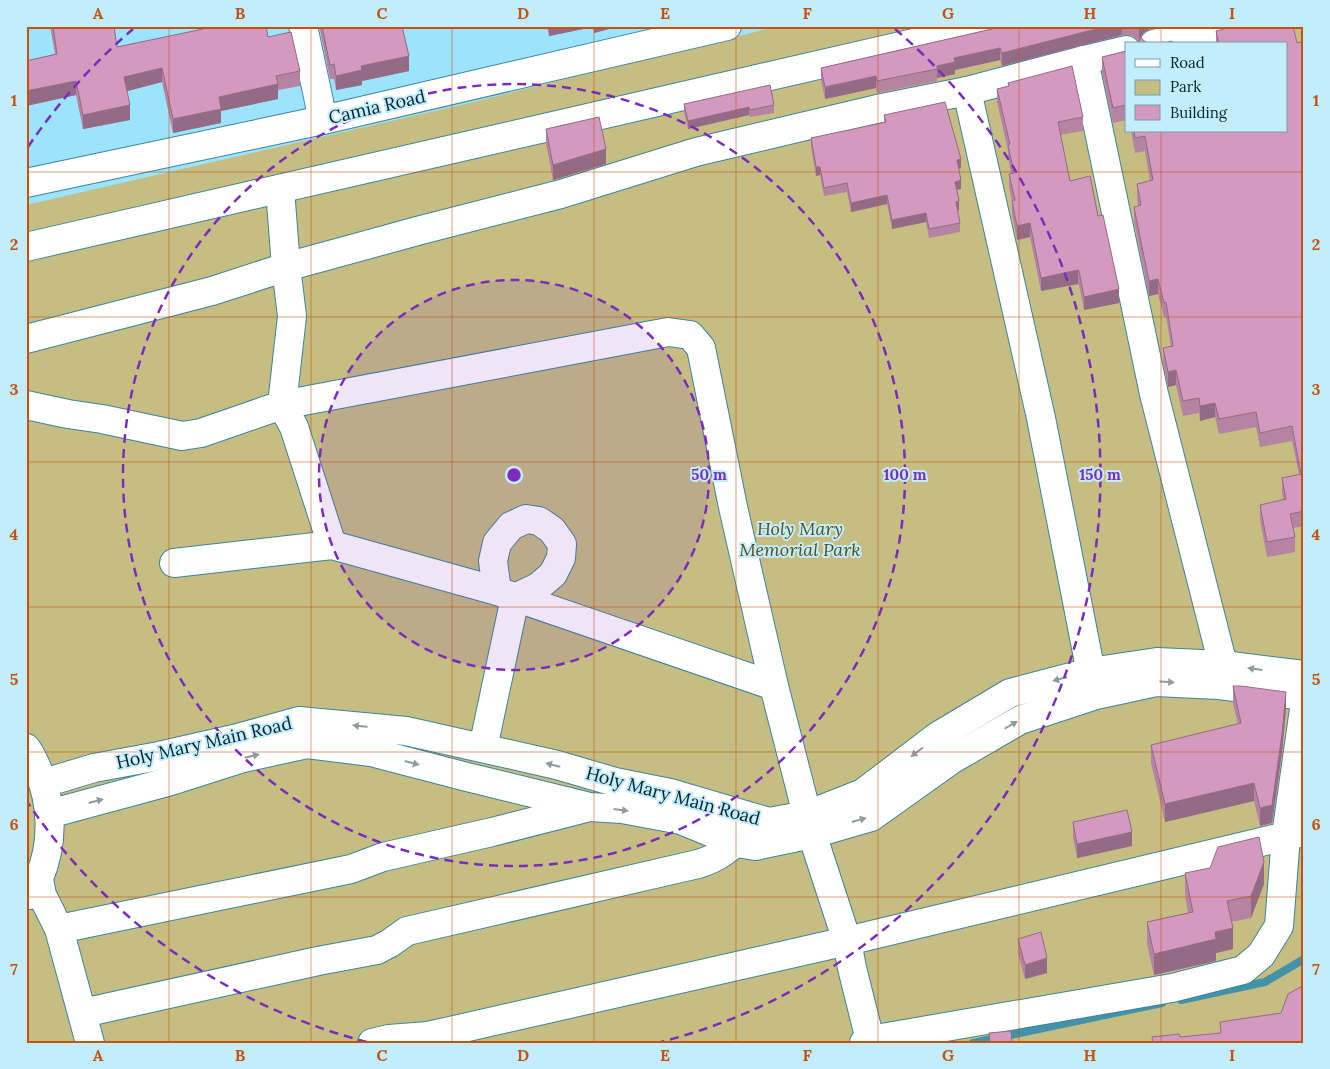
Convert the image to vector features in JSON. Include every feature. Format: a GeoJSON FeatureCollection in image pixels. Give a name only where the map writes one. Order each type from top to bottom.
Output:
{"type":"FeatureCollection","features":[{"type":"Feature","properties":{"kind":"street"},"geometry":{"type":"LineString","coordinates":[[303,26],[323,120]]}},
{"type":"Feature","properties":{"kind":"street","name":"Camia Road"},"geometry":{"type":"LineString","coordinates":[[26,183],[323,120],[727,26]]}},
{"type":"Feature","properties":{"kind":"street"},"geometry":{"type":"LineString","coordinates":[[26,247],[988,26]]}},
{"type":"Feature","properties":{"kind":"street"},"geometry":{"type":"LineString","coordinates":[[1163,42],[1231,26]]}},
{"type":"Feature","properties":{"kind":"street"},"geometry":{"type":"LineString","coordinates":[[26,338],[212,291],[286,267],[560,194],[696,152],[877,109],[967,91],[1125,50]]}},
{"type":"Feature","properties":{"kind":"street"},"geometry":{"type":"LineString","coordinates":[[1084,60],[1154,394],[1221,675]]}},
{"type":"Feature","properties":{"kind":"street"},"geometry":{"type":"LineString","coordinates":[[967,91],[1040,418],[1093,683]]}},
{"type":"Feature","properties":{"kind":"street"},"geometry":{"type":"LineString","coordinates":[[280,189],[292,316],[282,405],[294,427],[332,545]]}},
{"type":"Feature","properties":{"kind":"street"},"geometry":{"type":"LineString","coordinates":[[26,405],[182,436],[201,433],[282,405],[668,332],[690,335],[701,348],[733,507],[774,686],[810,825],[847,940],[867,1041],[1172,988],[1243,970],[1262,955],[1279,926],[1295,834],[1304,709]]}},
{"type":"Feature","properties":{"kind":"street"},"geometry":{"type":"LineString","coordinates":[[174,563],[332,545],[506,594],[774,686]]}},
{"type":"Feature","properties":{"kind":"street"},"geometry":{"type":"LineString","coordinates":[[483,748],[506,594]]}},
{"type":"Feature","properties":{"kind":"street","name":"Holy Mary Main Road"},"geometry":{"type":"LineString","coordinates":[[49,814],[171,782],[243,758],[307,744],[371,752],[590,807],[622,809],[681,820],[737,842],[755,846],[810,825],[863,794],[938,736],[1010,693],[1093,683],[1156,682],[1221,675],[1304,675]]}},
{"type":"Feature","properties":{"kind":"street","name":"Holy Mary Main Road"},"geometry":{"type":"LineString","coordinates":[[1221,675],[1304,696]]}},
{"type":"Feature","properties":{"kind":"street","name":"Holy Mary Main Road"},"geometry":{"type":"LineString","coordinates":[[44,783],[94,768],[234,739],[299,721],[406,731],[557,765],[615,782],[670,793],[769,822],[810,825],[870,817],[951,760],[1020,720],[1093,683]]}},
{"type":"Feature","properties":{"kind":"street"},"geometry":{"type":"LineString","coordinates":[[972,716],[986,740]]}},
{"type":"Feature","properties":{"kind":"street"},"geometry":{"type":"LineString","coordinates":[[26,748],[44,783],[50,830],[47,855],[33,890],[42,895],[59,929],[90,1043]]}},
{"type":"Feature","properties":{"kind":"street"},"geometry":{"type":"LineString","coordinates":[[59,929],[351,869],[383,857],[590,807]]}},
{"type":"Feature","properties":{"kind":"street"},"geometry":{"type":"LineString","coordinates":[[83,1013],[318,961],[377,950],[390,944],[407,931],[712,860],[737,842],[754,818]]}},
{"type":"Feature","properties":{"kind":"street"},"geometry":{"type":"LineString","coordinates":[[372,1043],[388,1039],[429,1040],[1295,834]]}},
{"type":"Feature","properties":{"kind":"green space","name":"Holy Mary Memorial Park"},"geometry":{"type":"Polygon","coordinates":[[[779,26],[1304,26],[1304,1010],[1260,1029],[1153,1043],[26,1043],[26,205],[469,103],[779,26]]]}},
{"type":"Feature","properties":{"kind":"building"},"geometry":{"type":"Polygon","coordinates":[[[53,26],[114,26],[117,47],[203,29],[203,26],[266,26],[268,37],[291,32],[300,71],[276,76],[278,84],[219,97],[221,109],[173,119],[162,68],[124,77],[130,105],[83,115],[76,81],[26,91],[26,61],[57,54],[53,26]]]}},
{"type":"Feature","properties":{"kind":"building"},"geometry":{"type":"Polygon","coordinates":[[[322,26],[402,26],[409,56],[361,66],[362,70],[336,76],[334,64],[330,65],[322,26]]]}},
{"type":"Feature","properties":{"kind":"building"},"geometry":{"type":"Polygon","coordinates":[[[997,26],[1108,26],[1002,53],[1000,48],[954,58],[955,62],[937,66],[937,69],[877,81],[876,76],[825,87],[821,68],[992,29],[997,26]]]}},
{"type":"Feature","properties":{"kind":"building"},"geometry":{"type":"Polygon","coordinates":[[[1235,26],[1293,26],[1297,43],[1304,41],[1304,511],[1290,514],[1295,537],[1267,542],[1260,505],[1286,499],[1282,478],[1301,474],[1292,426],[1260,433],[1256,412],[1219,419],[1215,403],[1200,406],[1199,398],[1183,401],[1176,370],[1168,372],[1163,348],[1173,346],[1166,302],[1164,303],[1158,279],[1149,281],[1134,207],[1141,205],[1137,184],[1153,180],[1145,136],[1135,138],[1134,132],[1288,132],[1288,42],[1219,42],[1216,31],[1235,26]]]}},
{"type":"Feature","properties":{"kind":"building"},"geometry":{"type":"Polygon","coordinates":[[[1125,51],[1125,105],[1113,108],[1102,57],[1125,51]]]}},
{"type":"Feature","properties":{"kind":"building"},"geometry":{"type":"Polygon","coordinates":[[[1072,66],[1083,117],[1058,122],[1070,181],[1090,176],[1098,216],[1103,215],[1119,289],[1084,297],[1078,270],[1041,278],[1030,223],[1017,226],[1012,201],[1015,200],[1009,174],[1014,173],[1008,145],[1010,144],[997,89],[1009,86],[1008,83],[1072,66]]]}},
{"type":"Feature","properties":{"kind":"building"},"geometry":{"type":"Polygon","coordinates":[[[770,85],[774,105],[750,110],[749,107],[688,121],[684,104],[770,85]]]}},
{"type":"Feature","properties":{"kind":"building"},"geometry":{"type":"Polygon","coordinates":[[[945,102],[961,159],[957,160],[961,180],[955,182],[959,201],[956,202],[960,223],[929,229],[926,213],[892,220],[887,195],[851,203],[847,183],[824,188],[820,167],[816,167],[811,138],[886,122],[884,115],[945,102]]]}},
{"type":"Feature","properties":{"kind":"building"},"geometry":{"type":"Polygon","coordinates":[[[599,117],[606,149],[553,165],[546,129],[599,117]]]}},
{"type":"Feature","properties":{"kind":"building"},"geometry":{"type":"Polygon","coordinates":[[[1233,686],[1286,692],[1272,805],[1260,808],[1254,783],[1165,804],[1151,745],[1241,723],[1233,686]]]}},
{"type":"Feature","properties":{"kind":"building"},"geometry":{"type":"Polygon","coordinates":[[[1127,810],[1132,832],[1077,844],[1073,822],[1127,810]]]}},
{"type":"Feature","properties":{"kind":"building"},"geometry":{"type":"Polygon","coordinates":[[[1259,837],[1264,862],[1251,896],[1227,901],[1233,928],[1215,932],[1216,939],[1154,954],[1147,922],[1193,912],[1185,873],[1210,868],[1218,847],[1259,837]]]}},
{"type":"Feature","properties":{"kind":"building"},"geometry":{"type":"Polygon","coordinates":[[[1041,932],[1047,958],[1025,965],[1018,939],[1041,932]]]}},
{"type":"Feature","properties":{"kind":"building"},"geometry":{"type":"Polygon","coordinates":[[[1304,985],[1304,1043],[1153,1043],[1152,1037],[1179,1034],[1180,1037],[1221,1033],[1220,1022],[1281,1013],[1288,994],[1304,985]]]}},
{"type":"Feature","properties":{"kind":"building"},"geometry":{"type":"Polygon","coordinates":[[[1011,1031],[1012,1043],[990,1043],[989,1033],[1011,1031]]]}},
{"type":"Feature","properties":{"kind":"waterway"},"geometry":{"type":"LineString","coordinates":[[1181,1000],[1265,982],[1304,959]]}},
{"type":"Feature","properties":{"kind":"waterway"},"geometry":{"type":"LineString","coordinates":[[973,1043],[1162,1003]]}}]}
